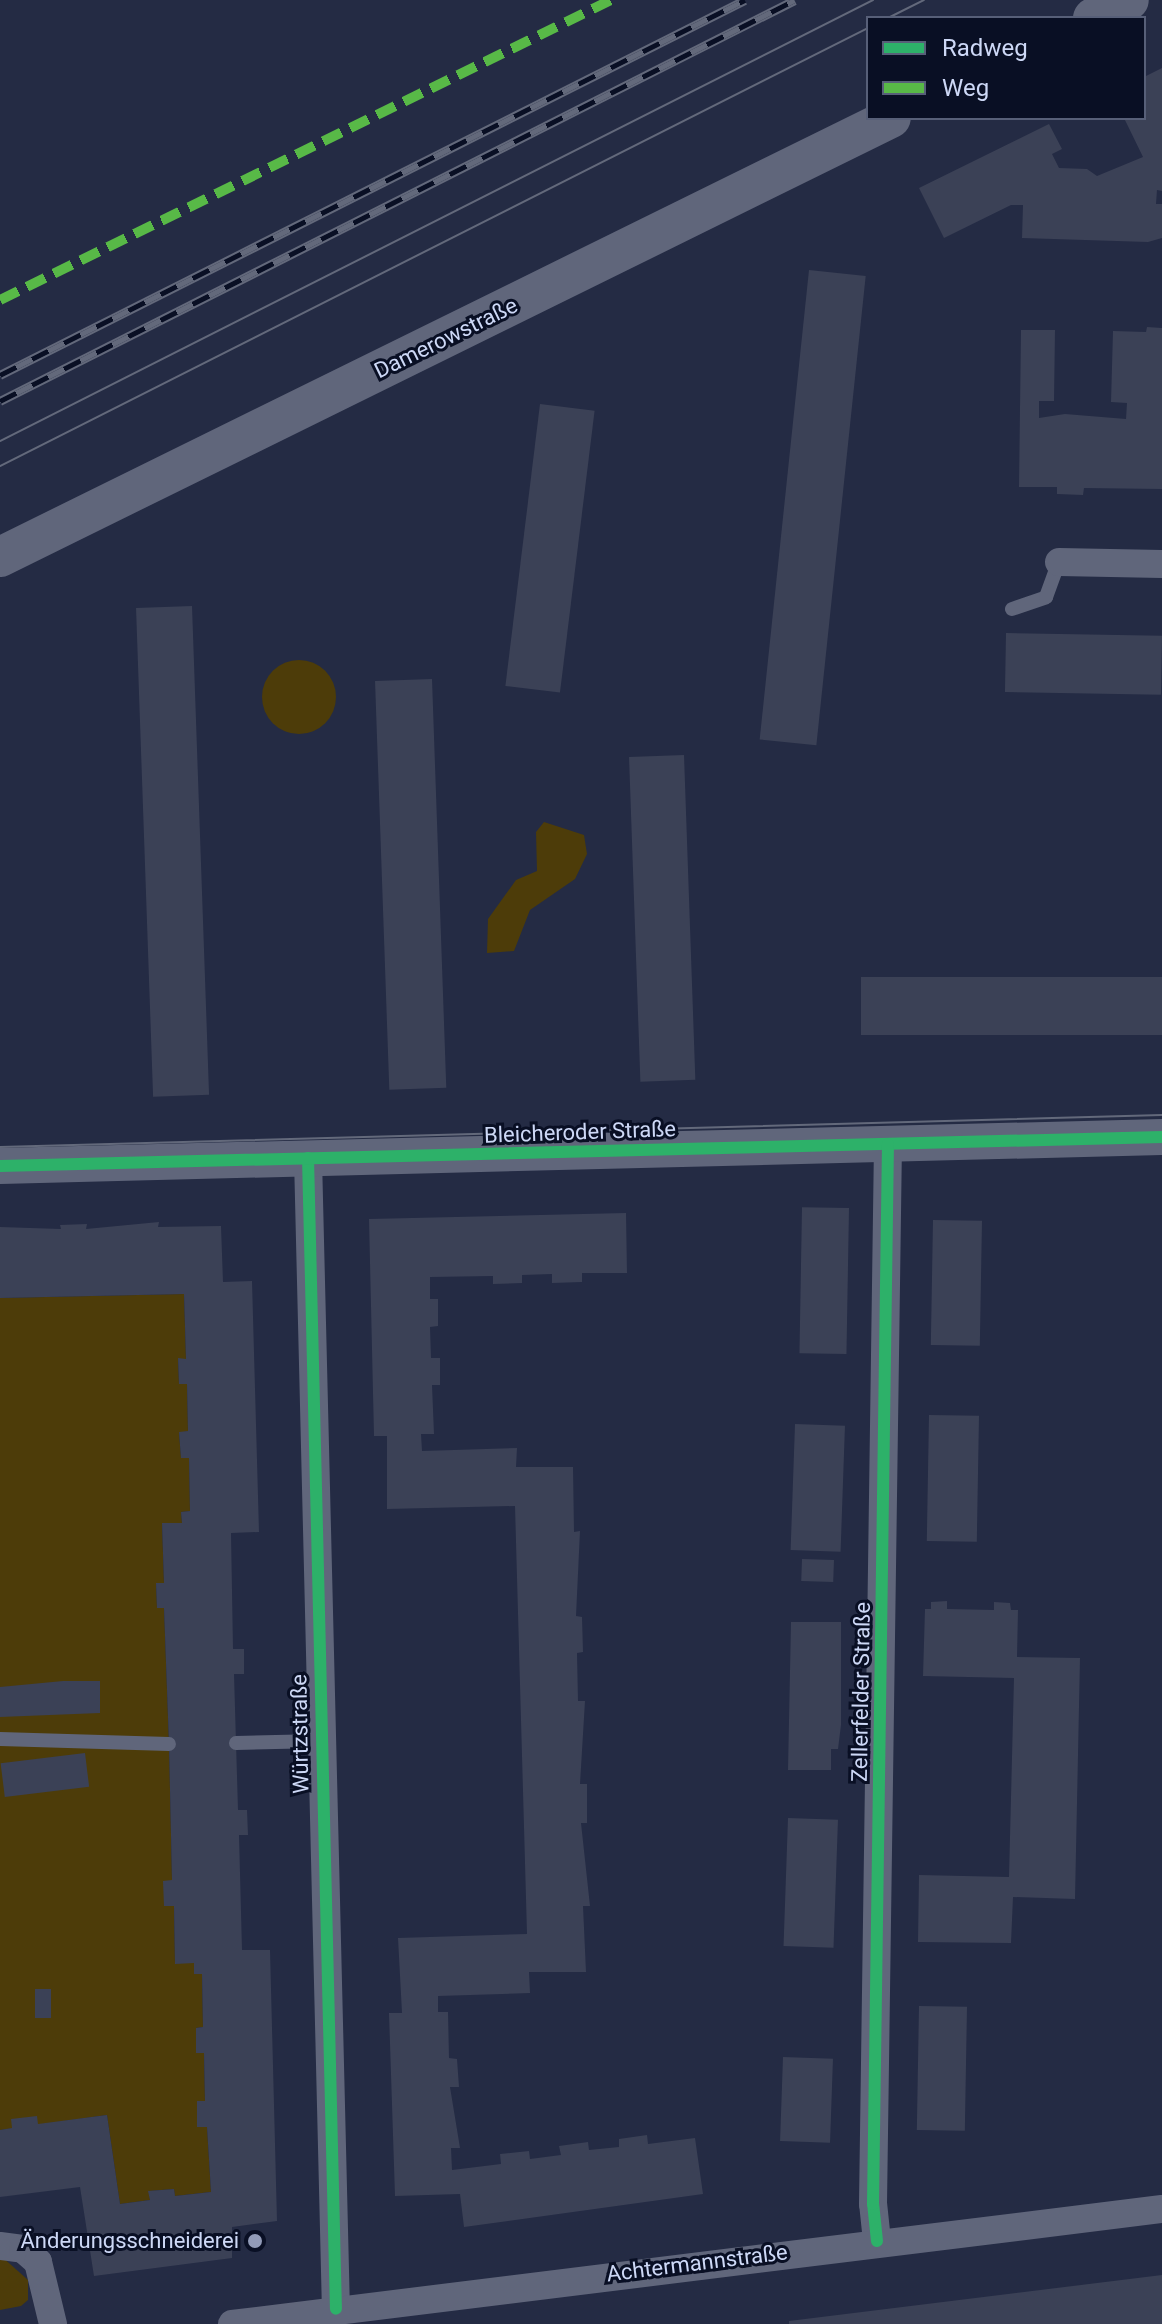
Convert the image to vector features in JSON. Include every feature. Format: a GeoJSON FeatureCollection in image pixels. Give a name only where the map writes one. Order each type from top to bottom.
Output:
{"type":"FeatureCollection","features":[{"type":"Feature","properties":{"kind":"main road"},"geometry":{"type":"LineString","coordinates":[[1097,16],[1129,0]]}},
{"type":"Feature","properties":{"kind":"main road","name":"Damerowstraße"},"geometry":{"type":"LineString","coordinates":[[0,557],[887,120]]}},
{"type":"Feature","properties":{"kind":"street"},"geometry":{"type":"LineString","coordinates":[[1059,562],[1162,564]]}},
{"type":"Feature","properties":{"kind":"street","name":"Bleicheroder Straße"},"geometry":{"type":"LineString","coordinates":[[0,1166],[1162,1137]]}},
{"type":"Feature","properties":{"kind":"street","name":"Zellerfelder Straße"},"geometry":{"type":"LineString","coordinates":[[877,2241],[873,2204],[888,1144]]}},
{"type":"Feature","properties":{"kind":"street","name":"Würtzstraße"},"geometry":{"type":"LineString","coordinates":[[308,1158],[336,2309]]}},
{"type":"Feature","properties":{"kind":"street","name":"Achtermannstraße"},"geometry":{"type":"LineString","coordinates":[[232,2324],[877,2241],[1162,2209]]}},
{"type":"Feature","properties":{"kind":"street"},"geometry":{"type":"LineString","coordinates":[[0,2246],[23,2249],[38,2262],[53,2324]]}},
{"type":"Feature","properties":{"kind":"lane"},"geometry":{"type":"LineString","coordinates":[[1012,609],[1046,597],[1059,562]]}},
{"type":"Feature","properties":{"kind":"lane"},"geometry":{"type":"LineString","coordinates":[[0,1739],[169,1744]]}},
{"type":"Feature","properties":{"kind":"lane"},"geometry":{"type":"LineString","coordinates":[[236,1743],[320,1741]]}},
{"type":"Feature","properties":{"kind":"shaded area"},"geometry":{"type":"Polygon","coordinates":[[[299,660],[313,663],[325,671],[333,683],[336,697],[333,711],[325,723],[313,731],[299,734],[285,731],[273,723],[265,711],[262,697],[265,683],[273,671],[285,663],[299,660]]]}},
{"type":"Feature","properties":{"kind":"shaded area"},"geometry":{"type":"Polygon","coordinates":[[[544,822],[584,835],[587,854],[575,879],[530,910],[514,951],[487,953],[488,919],[516,880],[537,871],[536,832],[544,822]]]}},
{"type":"Feature","properties":{"kind":"shaded area"},"geometry":{"type":"Polygon","coordinates":[[[184,1294],[186,1359],[178,1359],[179,1384],[187,1384],[188,1431],[179,1433],[181,1457],[189,1458],[190,1511],[181,1512],[182,1523],[162,1523],[164,1583],[156,1583],[157,1608],[164,1608],[169,1744],[172,1880],[164,1905],[174,1906],[175,1963],[194,1963],[194,1974],[202,1974],[203,2027],[196,2028],[197,2053],[204,2053],[205,2101],[197,2101],[207,2127],[211,2192],[175,2196],[174,2189],[149,2191],[150,2200],[120,2204],[107,2115],[0,2130],[0,1298],[184,1294]]]}},
{"type":"Feature","properties":{"kind":"shaded area"},"geometry":{"type":"Polygon","coordinates":[[[0,2255],[28,2280],[28,2300],[21,2306],[0,2310],[0,2255]]]}},
{"type":"Feature","properties":{"kind":"building"},"geometry":{"type":"Polygon","coordinates":[[[1162,68],[1162,191],[1157,190],[1156,204],[1162,204],[1162,238],[1148,242],[1022,238],[1023,205],[1011,205],[944,238],[919,188],[1049,124],[1062,149],[1052,154],[1059,168],[1087,169],[1097,176],[1143,157],[1125,120],[1146,120],[1146,76],[1162,68]]]}},
{"type":"Feature","properties":{"kind":"building"},"geometry":{"type":"Polygon","coordinates":[[[809,270],[866,276],[816,745],[760,739],[809,270]]]}},
{"type":"Feature","properties":{"kind":"building"},"geometry":{"type":"Polygon","coordinates":[[[1147,327],[1162,328],[1162,489],[1084,488],[1083,495],[1057,494],[1057,487],[1019,487],[1021,330],[1055,330],[1054,401],[1039,401],[1039,418],[1065,414],[1126,419],[1127,403],[1111,402],[1113,331],[1146,332],[1147,327]]]}},
{"type":"Feature","properties":{"kind":"building"},"geometry":{"type":"Polygon","coordinates":[[[540,404],[595,411],[560,693],[505,686],[540,404]]]}},
{"type":"Feature","properties":{"kind":"building"},"geometry":{"type":"Polygon","coordinates":[[[192,606],[209,1095],[153,1097],[136,608],[192,606]]]}},
{"type":"Feature","properties":{"kind":"building"},"geometry":{"type":"Polygon","coordinates":[[[1006,633],[1162,636],[1161,695],[1005,692],[1006,633]]]}},
{"type":"Feature","properties":{"kind":"building"},"geometry":{"type":"Polygon","coordinates":[[[432,679],[446,1088],[389,1090],[375,681],[432,679]]]}},
{"type":"Feature","properties":{"kind":"building"},"geometry":{"type":"Polygon","coordinates":[[[684,755],[695,1080],[640,1082],[629,757],[684,755]]]}},
{"type":"Feature","properties":{"kind":"building"},"geometry":{"type":"Polygon","coordinates":[[[861,977],[1162,977],[1162,1035],[861,1035],[861,977]]]}},
{"type":"Feature","properties":{"kind":"building"},"geometry":{"type":"Polygon","coordinates":[[[802,1207],[849,1208],[846,1354],[799,1353],[802,1207]]]}},
{"type":"Feature","properties":{"kind":"building"},"geometry":{"type":"Polygon","coordinates":[[[626,1213],[627,1273],[582,1273],[582,1282],[552,1283],[552,1274],[522,1275],[522,1283],[493,1284],[493,1276],[430,1277],[430,1299],[438,1299],[438,1326],[430,1327],[431,1358],[440,1358],[440,1385],[432,1385],[434,1434],[421,1434],[422,1451],[517,1448],[516,1467],[573,1467],[574,1532],[580,1531],[576,1616],[582,1617],[583,1652],[577,1653],[578,1701],[585,1701],[580,1784],[587,1784],[587,1823],[581,1823],[590,1906],[583,1906],[586,1972],[529,1972],[530,1993],[438,1996],[438,2012],[448,2012],[449,2058],[457,2059],[459,2087],[450,2087],[460,2148],[451,2148],[452,2170],[501,2164],[500,2154],[529,2151],[530,2159],[561,2155],[559,2146],[588,2142],[589,2150],[619,2147],[619,2139],[647,2135],[648,2144],[695,2138],[703,2194],[464,2227],[460,2194],[395,2196],[389,2013],[402,2013],[398,1938],[527,1934],[515,1506],[387,1509],[387,1436],[374,1436],[369,1219],[626,1213]]]}},
{"type":"Feature","properties":{"kind":"building"},"geometry":{"type":"Polygon","coordinates":[[[933,1220],[982,1221],[980,1346],[931,1345],[933,1220]]]}},
{"type":"Feature","properties":{"kind":"building"},"geometry":{"type":"Polygon","coordinates":[[[159,1222],[158,1227],[221,1226],[223,1282],[252,1281],[259,1532],[231,1533],[233,1649],[244,1649],[244,1674],[234,1674],[238,1810],[247,1810],[248,1835],[239,1835],[242,1950],[270,1950],[277,2221],[232,2227],[232,2258],[94,2276],[80,2187],[0,2197],[0,2130],[12,2128],[11,2119],[37,2116],[38,2124],[107,2115],[120,2204],[150,2200],[148,2191],[174,2189],[175,2196],[211,2192],[207,2127],[197,2127],[197,2101],[205,2101],[204,2053],[196,2053],[196,2028],[203,2027],[202,1974],[194,1974],[194,1963],[175,1964],[174,1906],[164,1906],[163,1881],[172,1880],[169,1744],[164,1608],[157,1608],[156,1583],[164,1583],[162,1523],[182,1523],[181,1512],[190,1511],[189,1458],[181,1458],[179,1432],[188,1431],[187,1384],[179,1384],[178,1358],[186,1359],[184,1294],[0,1298],[0,1227],[61,1229],[60,1225],[87,1224],[86,1229],[159,1222]]]}},
{"type":"Feature","properties":{"kind":"building"},"geometry":{"type":"Polygon","coordinates":[[[929,1415],[979,1416],[977,1542],[927,1541],[929,1415]]]}},
{"type":"Feature","properties":{"kind":"building"},"geometry":{"type":"Polygon","coordinates":[[[795,1424],[845,1426],[841,1552],[791,1550],[795,1424]]]}},
{"type":"Feature","properties":{"kind":"building"},"geometry":{"type":"Polygon","coordinates":[[[802,1559],[834,1560],[833,1582],[801,1581],[802,1559]]]}},
{"type":"Feature","properties":{"kind":"building"},"geometry":{"type":"Polygon","coordinates":[[[947,1601],[947,1609],[994,1610],[994,1602],[1010,1603],[1011,1610],[1018,1610],[1017,1657],[1080,1658],[1075,1899],[1013,1897],[1011,1943],[918,1942],[919,1875],[1009,1877],[1014,1678],[923,1676],[925,1609],[931,1609],[931,1602],[947,1601]]]}},
{"type":"Feature","properties":{"kind":"building"},"geometry":{"type":"Polygon","coordinates":[[[791,1622],[841,1622],[841,1725],[838,1749],[831,1749],[831,1770],[788,1770],[791,1622]]]}},
{"type":"Feature","properties":{"kind":"building"},"geometry":{"type":"Polygon","coordinates":[[[100,1681],[100,1713],[0,1717],[0,1687],[100,1681]]]}},
{"type":"Feature","properties":{"kind":"building"},"geometry":{"type":"Polygon","coordinates":[[[85,1753],[89,1787],[5,1797],[1,1763],[85,1753]]]}},
{"type":"Feature","properties":{"kind":"building"},"geometry":{"type":"Polygon","coordinates":[[[788,1818],[838,1820],[834,1948],[784,1946],[788,1818]]]}},
{"type":"Feature","properties":{"kind":"building"},"geometry":{"type":"Polygon","coordinates":[[[35,1989],[51,1989],[51,2018],[35,2018],[35,1989]]]}},
{"type":"Feature","properties":{"kind":"building"},"geometry":{"type":"Polygon","coordinates":[[[919,2006],[967,2007],[965,2131],[917,2130],[919,2006]]]}},
{"type":"Feature","properties":{"kind":"building"},"geometry":{"type":"Polygon","coordinates":[[[783,2057],[833,2059],[830,2143],[780,2141],[783,2057]]]}},
{"type":"Feature","properties":{"kind":"building"},"geometry":{"type":"Polygon","coordinates":[[[1162,2275],[1162,2324],[789,2324],[789,2321],[1162,2275]]]}},
{"type":"Feature","properties":{"kind":"tram line"},"geometry":{"type":"LineString","coordinates":[[0,441],[873,0]]}},
{"type":"Feature","properties":{"kind":"tram line"},"geometry":{"type":"LineString","coordinates":[[892,16],[924,0]]}},
{"type":"Feature","properties":{"kind":"tram line"},"geometry":{"type":"LineString","coordinates":[[0,466],[866,29]]}},
{"type":"Feature","properties":{"kind":"tram line"},"geometry":{"type":"LineString","coordinates":[[0,1147],[1162,1115]]}},
{"type":"Feature","properties":{"kind":"tram line"},"geometry":{"type":"LineString","coordinates":[[0,1163],[1162,1134]]}},
{"type":"Feature","properties":{"kind":"railway"},"geometry":{"type":"LineString","coordinates":[[0,375],[745,0]]}},
{"type":"Feature","properties":{"kind":"railway"},"geometry":{"type":"LineString","coordinates":[[0,401],[795,0]]}},
{"type":"Feature","properties":{"kind":"marked path"},"geometry":{"type":"LineString","coordinates":[[0,300],[611,0]]}},
{"type":"Feature","properties":{"kind":"cycle path"},"geometry":{"type":"LineString","coordinates":[[0,1166],[1162,1137]]}},
{"type":"Feature","properties":{"kind":"cycle path"},"geometry":{"type":"LineString","coordinates":[[877,2241],[873,2204],[888,1144]]}},
{"type":"Feature","properties":{"kind":"cycle path"},"geometry":{"type":"LineString","coordinates":[[308,1158],[336,2309]]}},
{"type":"Feature","properties":{"kind":"place","name":"Änderungsschneiderei"},"geometry":{"type":"Point","coordinates":[255,2241]}}]}
